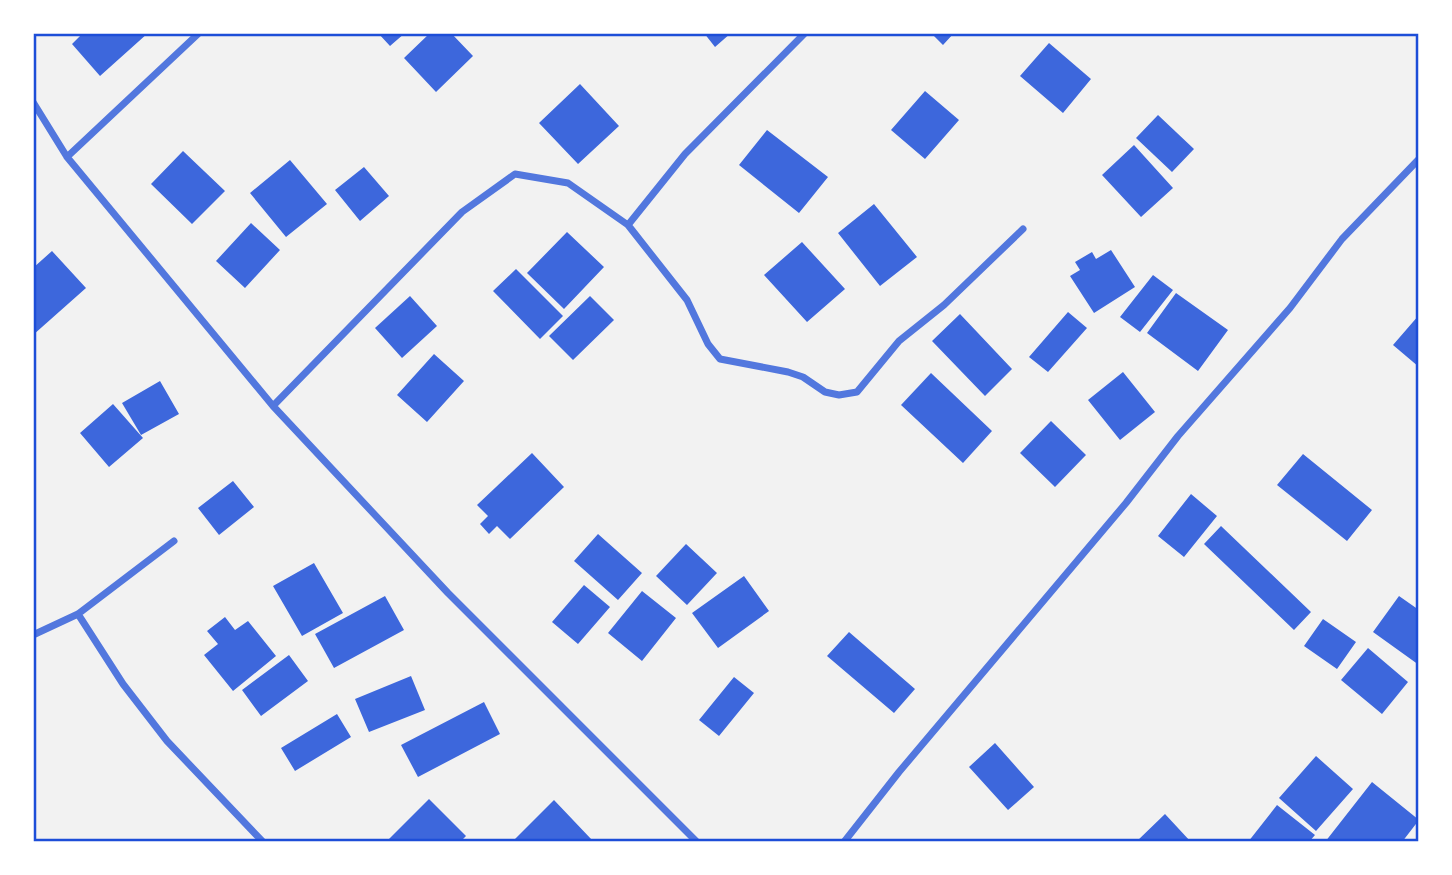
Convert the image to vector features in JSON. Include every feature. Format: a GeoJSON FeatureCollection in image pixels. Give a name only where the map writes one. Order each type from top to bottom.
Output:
{"type":"FeatureCollection","features":[{"type":"Feature","properties":{"kind":"street"},"geometry":{"type":"LineString","coordinates":[[67,157],[199,33]]}},
{"type":"Feature","properties":{"kind":"street"},"geometry":{"type":"LineString","coordinates":[[628,225],[685,154],[805,33]]}},
{"type":"Feature","properties":{"kind":"street"},"geometry":{"type":"LineString","coordinates":[[33,102],[67,157],[273,406],[448,593],[697,842]]}},
{"type":"Feature","properties":{"kind":"street"},"geometry":{"type":"LineString","coordinates":[[844,842],[899,772],[1126,503],[1178,436],[1290,308],[1342,239],[1419,159]]}},
{"type":"Feature","properties":{"kind":"street"},"geometry":{"type":"LineString","coordinates":[[273,406],[462,212],[515,174],[568,183],[628,225],[687,300],[708,344],[720,359],[788,372],[803,377],[825,392],[839,395],[857,392],[899,341],[944,305],[1023,229]]}},
{"type":"Feature","properties":{"kind":"street"},"geometry":{"type":"LineString","coordinates":[[33,635],[78,614],[174,541]]}},
{"type":"Feature","properties":{"kind":"street"},"geometry":{"type":"LineString","coordinates":[[78,614],[122,684],[167,741],[263,842]]}},
{"type":"Feature","properties":{"kind":"building"},"geometry":{"type":"Polygon","coordinates":[[[83,33],[148,33],[100,76],[72,44],[83,33]]]}},
{"type":"Feature","properties":{"kind":"building"},"geometry":{"type":"Polygon","coordinates":[[[378,33],[405,33],[390,46],[378,33]]]}},
{"type":"Feature","properties":{"kind":"building"},"geometry":{"type":"Polygon","coordinates":[[[430,33],[451,33],[473,56],[436,92],[404,58],[430,33]]]}},
{"type":"Feature","properties":{"kind":"building"},"geometry":{"type":"Polygon","coordinates":[[[704,33],[731,33],[715,47],[704,33]]]}},
{"type":"Feature","properties":{"kind":"building"},"geometry":{"type":"Polygon","coordinates":[[[931,33],[954,33],[943,45],[931,33]]]}},
{"type":"Feature","properties":{"kind":"building"},"geometry":{"type":"Polygon","coordinates":[[[1049,43],[1091,79],[1063,113],[1020,76],[1049,43]]]}},
{"type":"Feature","properties":{"kind":"building"},"geometry":{"type":"Polygon","coordinates":[[[580,84],[619,126],[578,164],[539,123],[580,84]]]}},
{"type":"Feature","properties":{"kind":"building"},"geometry":{"type":"Polygon","coordinates":[[[925,91],[959,120],[925,159],[891,130],[925,91]]]}},
{"type":"Feature","properties":{"kind":"building"},"geometry":{"type":"Polygon","coordinates":[[[1158,115],[1194,149],[1172,172],[1136,138],[1158,115]]]}},
{"type":"Feature","properties":{"kind":"building"},"geometry":{"type":"Polygon","coordinates":[[[767,130],[828,177],[799,213],[739,165],[767,130]]]}},
{"type":"Feature","properties":{"kind":"building"},"geometry":{"type":"Polygon","coordinates":[[[1134,145],[1173,188],[1141,217],[1102,175],[1134,145]]]}},
{"type":"Feature","properties":{"kind":"building"},"geometry":{"type":"Polygon","coordinates":[[[183,151],[225,191],[192,224],[151,184],[183,151]]]}},
{"type":"Feature","properties":{"kind":"building"},"geometry":{"type":"Polygon","coordinates":[[[290,160],[327,204],[286,237],[250,193],[290,160]]]}},
{"type":"Feature","properties":{"kind":"building"},"geometry":{"type":"Polygon","coordinates":[[[364,167],[389,196],[360,221],[335,190],[364,167]]]}},
{"type":"Feature","properties":{"kind":"building"},"geometry":{"type":"Polygon","coordinates":[[[874,204],[917,257],[880,286],[838,233],[874,204]]]}},
{"type":"Feature","properties":{"kind":"building"},"geometry":{"type":"Polygon","coordinates":[[[251,223],[280,250],[245,288],[216,261],[251,223]]]}},
{"type":"Feature","properties":{"kind":"building"},"geometry":{"type":"Polygon","coordinates":[[[567,232],[604,267],[564,309],[527,273],[567,232]]]}},
{"type":"Feature","properties":{"kind":"building"},"geometry":{"type":"Polygon","coordinates":[[[802,242],[845,289],[807,322],[764,275],[802,242]]]}},
{"type":"Feature","properties":{"kind":"building"},"geometry":{"type":"Polygon","coordinates":[[[1111,250],[1135,287],[1094,313],[1070,276],[1080,270],[1075,262],[1092,252],[1096,259],[1111,250]]]}},
{"type":"Feature","properties":{"kind":"building"},"geometry":{"type":"Polygon","coordinates":[[[52,251],[86,288],[33,335],[33,268],[52,251]]]}},
{"type":"Feature","properties":{"kind":"building"},"geometry":{"type":"Polygon","coordinates":[[[516,269],[563,316],[540,339],[493,291],[516,269]]]}},
{"type":"Feature","properties":{"kind":"building"},"geometry":{"type":"Polygon","coordinates":[[[1153,275],[1173,290],[1140,332],[1120,317],[1153,275]]]}},
{"type":"Feature","properties":{"kind":"building"},"geometry":{"type":"Polygon","coordinates":[[[1176,293],[1228,330],[1198,371],[1147,333],[1176,293]]]}},
{"type":"Feature","properties":{"kind":"building"},"geometry":{"type":"Polygon","coordinates":[[[410,296],[437,326],[402,358],[375,328],[410,296]]]}},
{"type":"Feature","properties":{"kind":"building"},"geometry":{"type":"Polygon","coordinates":[[[590,296],[614,320],[573,360],[549,336],[590,296]]]}},
{"type":"Feature","properties":{"kind":"building"},"geometry":{"type":"Polygon","coordinates":[[[1068,312],[1087,328],[1048,372],[1029,357],[1068,312]]]}},
{"type":"Feature","properties":{"kind":"building"},"geometry":{"type":"Polygon","coordinates":[[[960,314],[1012,369],[985,396],[932,341],[960,314]]]}},
{"type":"Feature","properties":{"kind":"building"},"geometry":{"type":"Polygon","coordinates":[[[1419,315],[1419,367],[1393,345],[1419,315]]]}},
{"type":"Feature","properties":{"kind":"building"},"geometry":{"type":"Polygon","coordinates":[[[434,354],[464,381],[427,422],[397,395],[434,354]]]}},
{"type":"Feature","properties":{"kind":"building"},"geometry":{"type":"Polygon","coordinates":[[[1123,372],[1155,412],[1120,440],[1088,400],[1123,372]]]}},
{"type":"Feature","properties":{"kind":"building"},"geometry":{"type":"Polygon","coordinates":[[[931,373],[992,431],[963,463],[901,405],[931,373]]]}},
{"type":"Feature","properties":{"kind":"building"},"geometry":{"type":"Polygon","coordinates":[[[160,381],[179,414],[141,435],[122,403],[160,381]]]}},
{"type":"Feature","properties":{"kind":"building"},"geometry":{"type":"Polygon","coordinates":[[[113,404],[143,438],[109,467],[80,433],[113,404]]]}},
{"type":"Feature","properties":{"kind":"building"},"geometry":{"type":"Polygon","coordinates":[[[1051,421],[1086,455],[1055,487],[1020,453],[1051,421]]]}},
{"type":"Feature","properties":{"kind":"building"},"geometry":{"type":"Polygon","coordinates":[[[532,453],[564,487],[510,539],[497,526],[489,534],[480,524],[488,516],[477,505],[532,453]]]}},
{"type":"Feature","properties":{"kind":"building"},"geometry":{"type":"Polygon","coordinates":[[[1303,454],[1372,510],[1347,541],[1277,485],[1303,454]]]}},
{"type":"Feature","properties":{"kind":"building"},"geometry":{"type":"Polygon","coordinates":[[[233,481],[254,507],[219,535],[198,508],[233,481]]]}},
{"type":"Feature","properties":{"kind":"building"},"geometry":{"type":"Polygon","coordinates":[[[1191,494],[1217,516],[1184,557],[1158,536],[1191,494]]]}},
{"type":"Feature","properties":{"kind":"building"},"geometry":{"type":"Polygon","coordinates":[[[1221,526],[1311,612],[1294,630],[1204,544],[1221,526]]]}},
{"type":"Feature","properties":{"kind":"building"},"geometry":{"type":"Polygon","coordinates":[[[598,534],[642,573],[618,600],[574,561],[598,534]]]}},
{"type":"Feature","properties":{"kind":"building"},"geometry":{"type":"Polygon","coordinates":[[[686,544],[717,573],[687,605],[656,576],[686,544]]]}},
{"type":"Feature","properties":{"kind":"building"},"geometry":{"type":"Polygon","coordinates":[[[314,563],[343,613],[302,636],[273,586],[314,563]]]}},
{"type":"Feature","properties":{"kind":"building"},"geometry":{"type":"Polygon","coordinates":[[[744,576],[769,611],[718,648],[692,613],[744,576]]]}},
{"type":"Feature","properties":{"kind":"building"},"geometry":{"type":"Polygon","coordinates":[[[584,585],[610,607],[578,644],[552,622],[584,585]]]}},
{"type":"Feature","properties":{"kind":"building"},"geometry":{"type":"Polygon","coordinates":[[[642,591],[676,618],[642,661],[608,633],[642,591]]]}},
{"type":"Feature","properties":{"kind":"building"},"geometry":{"type":"Polygon","coordinates":[[[385,596],[404,630],[334,668],[315,634],[385,596]]]}},
{"type":"Feature","properties":{"kind":"building"},"geometry":{"type":"Polygon","coordinates":[[[1399,596],[1419,610],[1419,665],[1373,632],[1399,596]]]}},
{"type":"Feature","properties":{"kind":"building"},"geometry":{"type":"Polygon","coordinates":[[[225,617],[235,630],[248,621],[276,656],[233,691],[204,655],[218,644],[207,631],[225,617]]]}},
{"type":"Feature","properties":{"kind":"building"},"geometry":{"type":"Polygon","coordinates":[[[1323,619],[1356,642],[1337,669],[1304,646],[1323,619]]]}},
{"type":"Feature","properties":{"kind":"building"},"geometry":{"type":"Polygon","coordinates":[[[849,632],[915,689],[894,713],[827,656],[849,632]]]}},
{"type":"Feature","properties":{"kind":"building"},"geometry":{"type":"Polygon","coordinates":[[[1368,648],[1408,682],[1382,714],[1341,680],[1368,648]]]}},
{"type":"Feature","properties":{"kind":"building"},"geometry":{"type":"Polygon","coordinates":[[[289,655],[308,681],[261,716],[242,690],[289,655]]]}},
{"type":"Feature","properties":{"kind":"building"},"geometry":{"type":"Polygon","coordinates":[[[411,676],[425,710],[369,732],[355,699],[411,676]]]}},
{"type":"Feature","properties":{"kind":"building"},"geometry":{"type":"Polygon","coordinates":[[[734,677],[754,693],[719,736],[699,720],[734,677]]]}},
{"type":"Feature","properties":{"kind":"building"},"geometry":{"type":"Polygon","coordinates":[[[484,702],[500,734],[418,777],[401,745],[484,702]]]}},
{"type":"Feature","properties":{"kind":"building"},"geometry":{"type":"Polygon","coordinates":[[[337,714],[351,737],[295,771],[281,748],[337,714]]]}},
{"type":"Feature","properties":{"kind":"building"},"geometry":{"type":"Polygon","coordinates":[[[995,743],[1034,787],[1008,810],[969,767],[995,743]]]}},
{"type":"Feature","properties":{"kind":"building"},"geometry":{"type":"Polygon","coordinates":[[[1316,756],[1353,789],[1316,831],[1279,798],[1316,756]]]}},
{"type":"Feature","properties":{"kind":"building"},"geometry":{"type":"Polygon","coordinates":[[[1372,782],[1419,820],[1402,842],[1325,842],[1372,782]]]}},
{"type":"Feature","properties":{"kind":"building"},"geometry":{"type":"Polygon","coordinates":[[[429,799],[466,836],[460,842],[386,842],[429,799]]]}},
{"type":"Feature","properties":{"kind":"building"},"geometry":{"type":"Polygon","coordinates":[[[554,800],[592,840],[512,842],[554,800]]]}},
{"type":"Feature","properties":{"kind":"building"},"geometry":{"type":"Polygon","coordinates":[[[1277,805],[1315,835],[1309,842],[1248,842],[1277,805]]]}},
{"type":"Feature","properties":{"kind":"building"},"geometry":{"type":"Polygon","coordinates":[[[1165,814],[1191,842],[1136,842],[1165,814]]]}}]}
